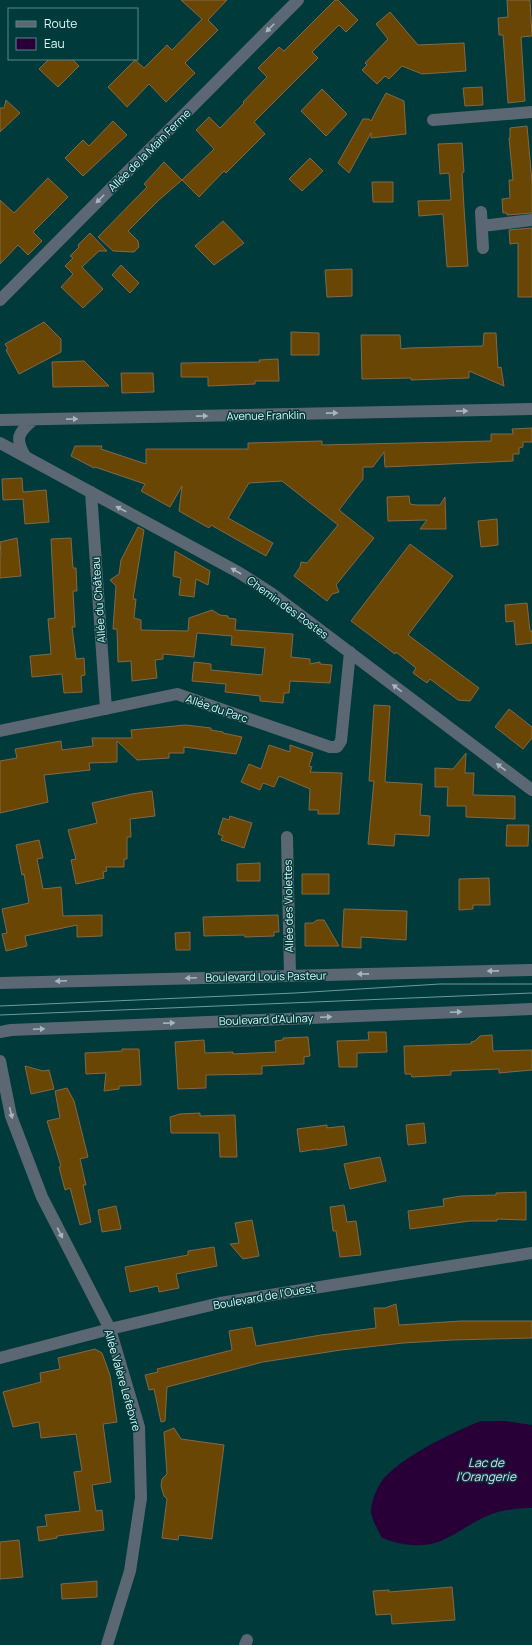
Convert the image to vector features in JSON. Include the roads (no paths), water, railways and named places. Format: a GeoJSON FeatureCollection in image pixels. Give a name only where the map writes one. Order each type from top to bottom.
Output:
{"type":"FeatureCollection","features":[{"type":"Feature","properties":{"kind":"street","name":"Allée de la Main Ferme"},"geometry":{"type":"LineString","coordinates":[[0,300],[298,0]]}},
{"type":"Feature","properties":{"kind":"street"},"geometry":{"type":"LineString","coordinates":[[433,120],[532,112]]}},
{"type":"Feature","properties":{"kind":"street"},"geometry":{"type":"LineString","coordinates":[[481,212],[483,248]]}},
{"type":"Feature","properties":{"kind":"street"},"geometry":{"type":"LineString","coordinates":[[482,226],[532,220]]}},
{"type":"Feature","properties":{"kind":"street","name":"Avenue Franklin"},"geometry":{"type":"LineString","coordinates":[[0,420],[532,409]]}},
{"type":"Feature","properties":{"kind":"street"},"geometry":{"type":"LineString","coordinates":[[25,456],[19,447],[18,439],[21,430],[33,420]]}},
{"type":"Feature","properties":{"kind":"street","name":"Chemin des Postes"},"geometry":{"type":"LineString","coordinates":[[0,443],[238,572],[271,593],[532,790]]}},
{"type":"Feature","properties":{"kind":"street","name":"Allée du Château"},"geometry":{"type":"LineString","coordinates":[[91,492],[106,709]]}},
{"type":"Feature","properties":{"kind":"street","name":"Allée du Parc"},"geometry":{"type":"LineString","coordinates":[[0,731],[177,694],[330,747],[337,747],[341,741],[350,652]]}},
{"type":"Feature","properties":{"kind":"street","name":"Allée des Violettes"},"geometry":{"type":"LineString","coordinates":[[287,837],[290,975]]}},
{"type":"Feature","properties":{"kind":"street","name":"Boulevard Louis Pasteur"},"geometry":{"type":"LineString","coordinates":[[0,983],[532,970]]}},
{"type":"Feature","properties":{"kind":"street","name":"Boulevard d'Aulnay"},"geometry":{"type":"LineString","coordinates":[[0,1032],[18,1029],[532,1009]]}},
{"type":"Feature","properties":{"kind":"street","name":"Allée Valère Lefebvre"},"geometry":{"type":"LineString","coordinates":[[0,1061],[11,1116],[42,1197],[110,1329],[139,1427],[141,1498],[130,1571],[107,1645]]}},
{"type":"Feature","properties":{"kind":"street","name":"Boulevard de l'Ouest"},"geometry":{"type":"LineString","coordinates":[[0,1358],[110,1329],[220,1303],[532,1253]]}},
{"type":"Feature","properties":{"kind":"water","name":"Lac de l'Orangerie"},"geometry":{"type":"Polygon","coordinates":[[[481,1421],[505,1421],[532,1425],[532,1508],[521,1508],[492,1514],[447,1538],[431,1544],[415,1545],[398,1543],[382,1538],[373,1520],[371,1510],[376,1490],[385,1477],[397,1466],[420,1451],[457,1431],[481,1421]]]}},
{"type":"Feature","properties":{"kind":"tram line"},"geometry":{"type":"LineString","coordinates":[[0,1006],[295,993],[440,984],[532,984]]}},
{"type":"Feature","properties":{"kind":"tram line"},"geometry":{"type":"LineString","coordinates":[[0,1015],[532,993]]}}]}
